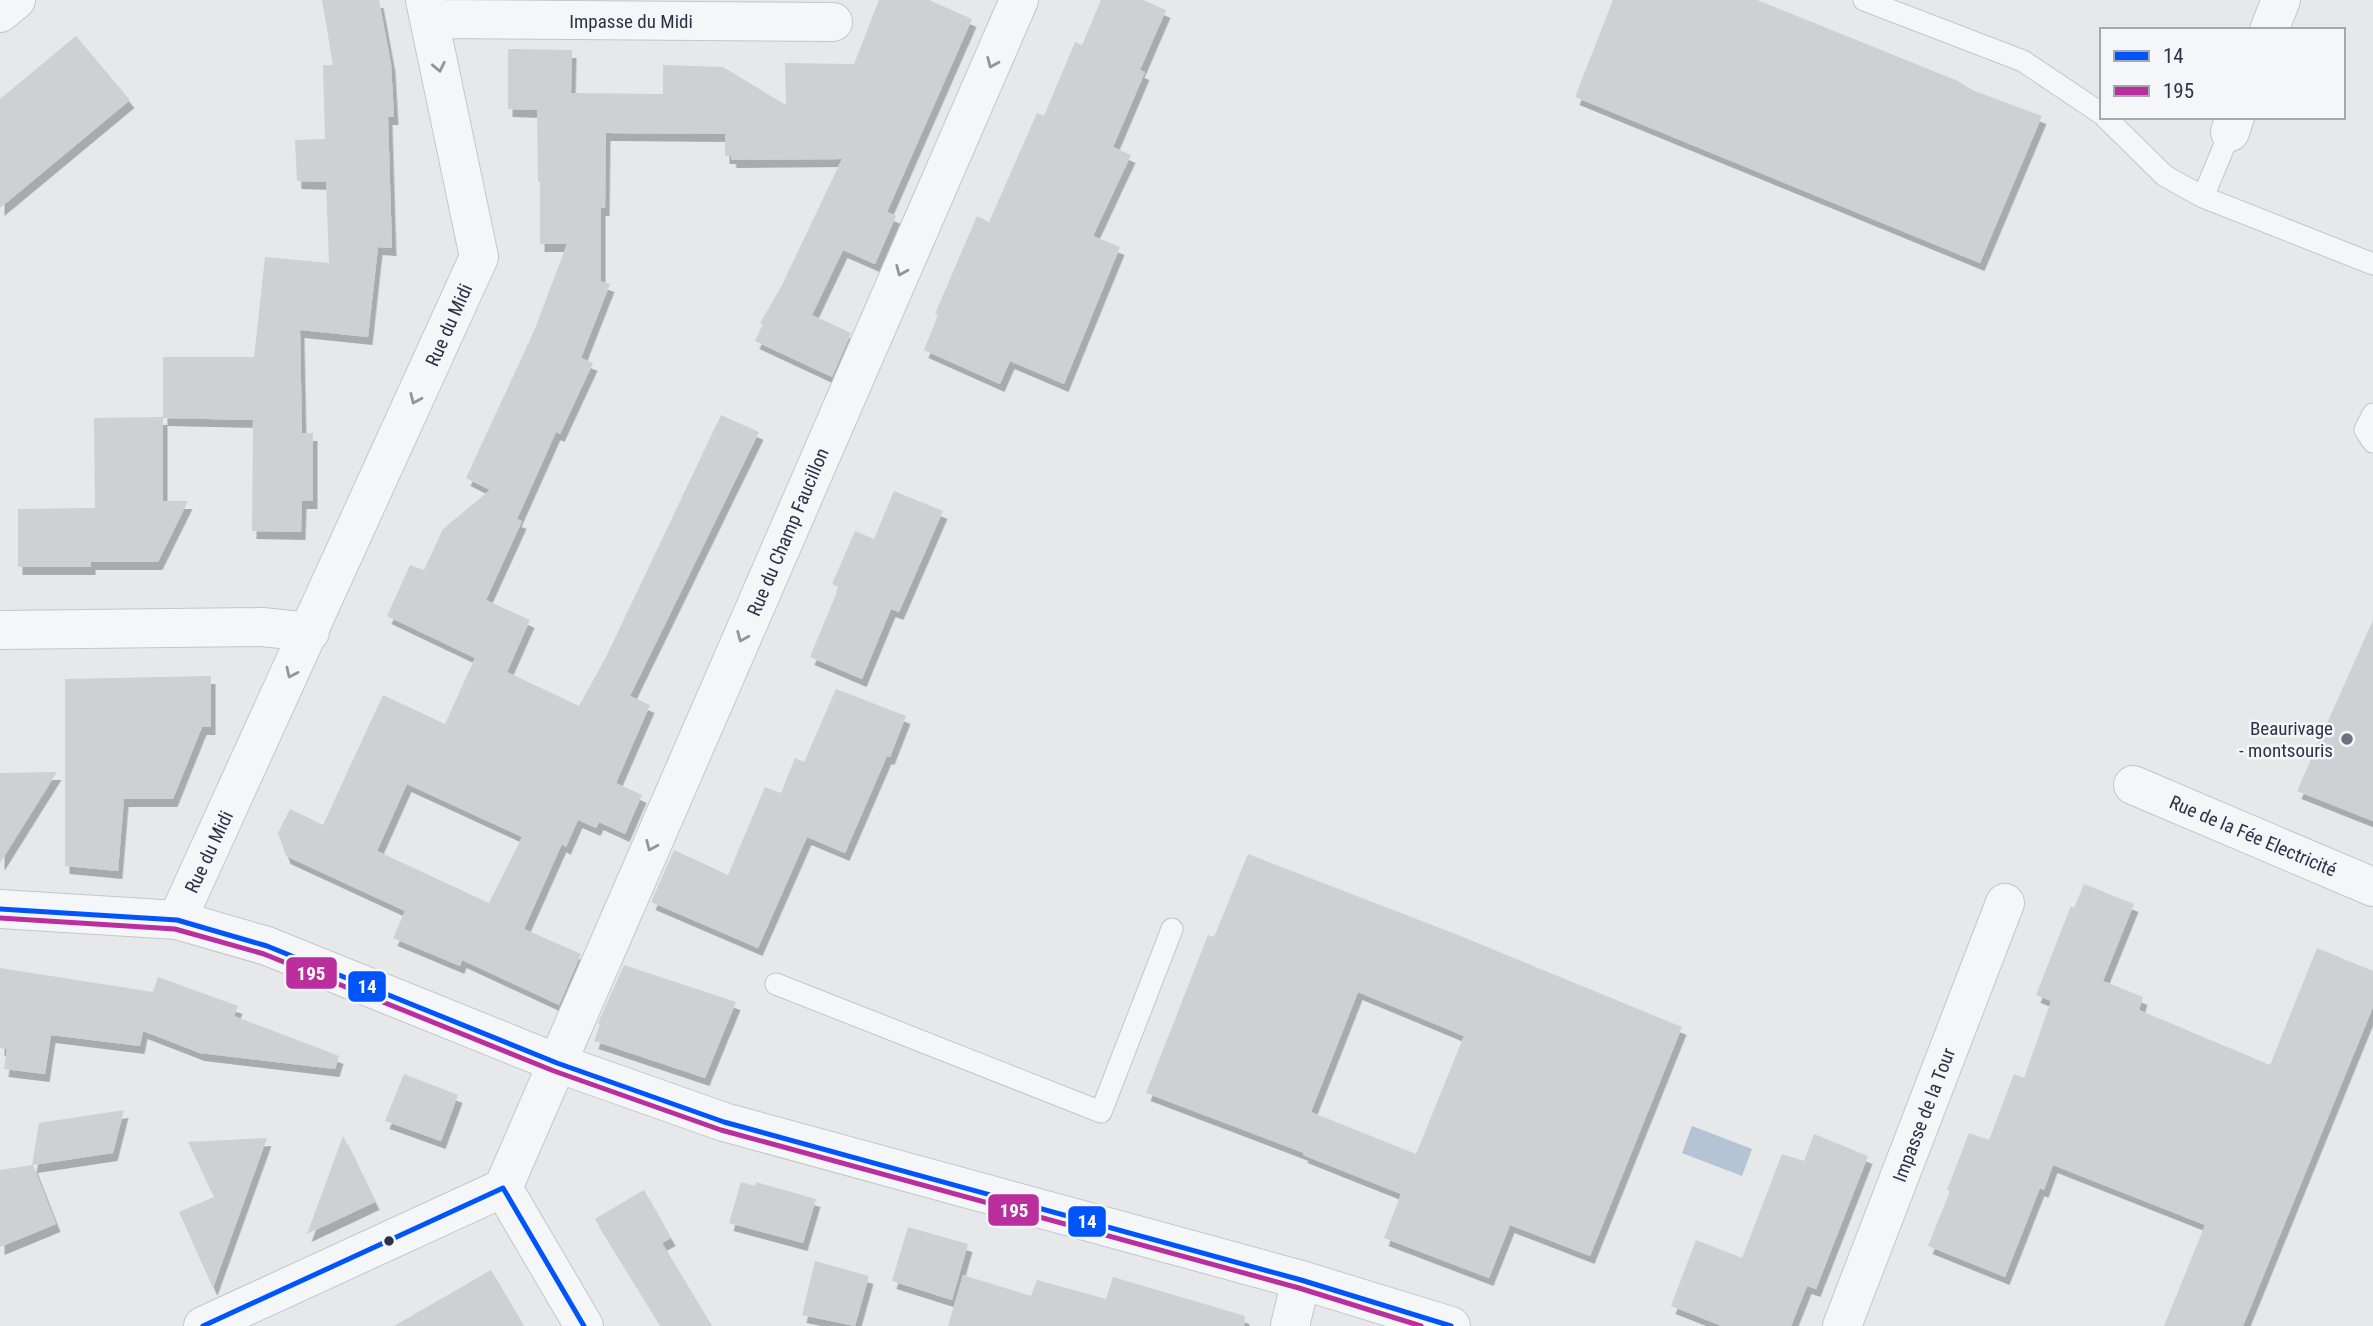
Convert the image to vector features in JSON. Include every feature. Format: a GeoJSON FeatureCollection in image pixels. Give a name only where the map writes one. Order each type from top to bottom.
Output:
{"type":"FeatureCollection","features":[{"type":"Feature","properties":{"kind":"street"},"geometry":{"type":"LineString","coordinates":[[0,13],[16,0]]}},
{"type":"Feature","properties":{"kind":"street","name":"Rue du Champ Faucillon"},"geometry":{"type":"LineString","coordinates":[[503,1188],[1019,0]]}},
{"type":"Feature","properties":{"kind":"street"},"geometry":{"type":"LineString","coordinates":[[2270,28],[2281,0]]}},
{"type":"Feature","properties":{"kind":"street","name":"Impasse du Midi"},"geometry":{"type":"LineString","coordinates":[[427,10],[834,22]]}},
{"type":"Feature","properties":{"kind":"street","name":"Rue du Midi"},"geometry":{"type":"LineString","coordinates":[[177,919],[479,257],[427,10]]}},
{"type":"Feature","properties":{"kind":"street"},"geometry":{"type":"LineString","coordinates":[[0,630],[262,627],[310,632]]}},
{"type":"Feature","properties":{"kind":"street","name":"Rue de la Fée Electricité"},"geometry":{"type":"LineString","coordinates":[[2133,785],[2373,887]]}},
{"type":"Feature","properties":{"kind":"street","name":"Impasse de la Tour"},"geometry":{"type":"LineString","coordinates":[[1842,1326],[2005,903]]}},
{"type":"Feature","properties":{"kind":"street"},"geometry":{"type":"LineString","coordinates":[[0,909],[177,919],[267,946],[557,1063],[724,1122],[1301,1280],[1451,1326]]}},
{"type":"Feature","properties":{"kind":"street"},"geometry":{"type":"LineString","coordinates":[[203,1326],[503,1188],[584,1326]]}},
{"type":"Feature","properties":{"kind":"street"},"geometry":{"type":"LineString","coordinates":[[1290,1326],[1301,1280]]}},
{"type":"Feature","properties":{"kind":"lane"},"geometry":{"type":"LineString","coordinates":[[1864,0],[2023,61],[2100,114]]}},
{"type":"Feature","properties":{"kind":"lane"},"geometry":{"type":"LineString","coordinates":[[2106,119],[2165,176],[2203,197],[2373,264]]}},
{"type":"Feature","properties":{"kind":"lane"},"geometry":{"type":"LineString","coordinates":[[2203,197],[2233,125]]}},
{"type":"Feature","properties":{"kind":"lane"},"geometry":{"type":"LineString","coordinates":[[2373,414],[2365,430],[2373,442]]}},
{"type":"Feature","properties":{"kind":"lane"},"geometry":{"type":"LineString","coordinates":[[776,984],[1101,1112],[1172,929]]}},
{"type":"Feature","properties":{"kind":"water"},"geometry":{"type":"Polygon","coordinates":[[[1692,1126],[1752,1149],[1742,1176],[1682,1153],[1692,1126]]]}},
{"type":"Feature","properties":{"kind":"building"},"geometry":{"type":"Polygon","coordinates":[[[322,0],[379,0],[391,64],[394,117],[388,117],[392,248],[378,247],[368,337],[300,330],[302,433],[313,433],[313,501],[302,501],[301,532],[252,531],[253,420],[163,418],[163,501],[188,501],[158,562],[91,562],[91,567],[18,567],[18,509],[95,508],[94,418],[163,417],[163,357],[254,357],[265,257],[329,263],[326,182],[297,181],[295,140],[325,139],[323,65],[333,65],[322,0]]]}},
{"type":"Feature","properties":{"kind":"building"},"geometry":{"type":"Polygon","coordinates":[[[879,0],[929,0],[972,19],[887,212],[896,216],[875,264],[843,250],[812,315],[851,333],[832,377],[755,341],[763,324],[760,323],[780,289],[842,159],[732,160],[731,156],[725,156],[725,134],[606,133],[605,208],[601,208],[601,281],[610,284],[581,358],[593,363],[560,434],[556,432],[517,519],[522,521],[486,600],[530,620],[507,672],[579,706],[607,655],[721,415],[759,432],[630,696],[650,705],[616,783],[642,795],[625,834],[599,822],[596,828],[578,820],[566,847],[562,844],[524,929],[581,954],[559,1005],[462,960],[460,966],[393,938],[405,911],[286,856],[278,833],[290,809],[323,825],[383,695],[445,724],[475,658],[387,616],[410,565],[424,570],[443,529],[490,490],[466,478],[534,331],[567,244],[540,244],[537,110],[508,109],[508,49],[572,50],[571,93],[663,94],[663,65],[723,67],[786,105],[785,63],[854,64],[879,0]],[[407,784],[377,851],[489,903],[522,837],[407,784]]]}},
{"type":"Feature","properties":{"kind":"building"},"geometry":{"type":"Polygon","coordinates":[[[1101,0],[1143,0],[1166,10],[1140,70],[1145,72],[1113,147],[1131,155],[1093,236],[1120,247],[1064,384],[1010,361],[1000,384],[924,350],[938,315],[935,314],[977,216],[989,222],[1037,113],[1044,116],[1075,42],[1082,45],[1101,0]]]}},
{"type":"Feature","properties":{"kind":"building"},"geometry":{"type":"Polygon","coordinates":[[[1613,0],[1757,0],[1958,81],[1972,90],[2042,116],[1980,263],[1575,97],[1613,0]]]}},
{"type":"Feature","properties":{"kind":"building"},"geometry":{"type":"Polygon","coordinates":[[[76,36],[130,100],[0,208],[0,99],[76,36]]]}},
{"type":"Feature","properties":{"kind":"building"},"geometry":{"type":"Polygon","coordinates":[[[894,491],[943,511],[899,612],[891,609],[862,679],[810,657],[839,587],[832,584],[855,531],[874,539],[894,491]]]}},
{"type":"Feature","properties":{"kind":"building","name":"Beaurivage - montsouris"},"geometry":{"type":"Polygon","coordinates":[[[2373,620],[2373,821],[2297,791],[2373,620]]]}},
{"type":"Feature","properties":{"kind":"building"},"geometry":{"type":"Polygon","coordinates":[[[211,676],[211,727],[202,727],[173,799],[124,799],[118,871],[65,866],[65,679],[211,676]]]}},
{"type":"Feature","properties":{"kind":"building"},"geometry":{"type":"Polygon","coordinates":[[[836,689],[906,716],[845,853],[807,837],[758,948],[651,902],[674,850],[728,875],[765,787],[781,793],[795,758],[804,762],[836,689]]]}},
{"type":"Feature","properties":{"kind":"building"},"geometry":{"type":"Polygon","coordinates":[[[57,772],[0,863],[0,773],[57,772]]]}},
{"type":"Feature","properties":{"kind":"building"},"geometry":{"type":"Polygon","coordinates":[[[1248,854],[1458,935],[1682,1027],[1590,1256],[1510,1225],[1489,1278],[1384,1238],[1401,1194],[1303,1155],[1304,1153],[1146,1093],[1208,935],[1214,937],[1248,854]],[[1358,992],[1311,1112],[1416,1154],[1464,1036],[1358,992]]]}},
{"type":"Feature","properties":{"kind":"building"},"geometry":{"type":"Polygon","coordinates":[[[2084,884],[2134,904],[2103,981],[2143,997],[2139,1010],[2270,1065],[2317,948],[2373,971],[2373,1007],[2243,1326],[2164,1326],[2205,1225],[2053,1165],[2044,1190],[2040,1188],[2005,1277],[1928,1246],[1969,1133],[1989,1140],[2014,1074],[2024,1078],[2051,1001],[2036,995],[2071,906],[2074,908],[2084,884]]]}},
{"type":"Feature","properties":{"kind":"building"},"geometry":{"type":"Polygon","coordinates":[[[624,965],[736,1002],[705,1078],[594,1041],[600,1024],[598,1023],[624,965]]]}},
{"type":"Feature","properties":{"kind":"building"},"geometry":{"type":"Polygon","coordinates":[[[0,968],[153,992],[158,977],[238,1006],[234,1016],[339,1056],[335,1069],[200,1053],[143,1031],[140,1046],[51,1035],[45,1074],[4,1069],[7,1049],[0,1048],[0,968]]]}},
{"type":"Feature","properties":{"kind":"building"},"geometry":{"type":"Polygon","coordinates":[[[404,1074],[458,1095],[441,1141],[385,1121],[404,1074]]]}},
{"type":"Feature","properties":{"kind":"building"},"geometry":{"type":"Polygon","coordinates":[[[124,1110],[113,1153],[33,1165],[56,1224],[0,1247],[0,1170],[32,1165],[39,1123],[124,1110]]]}},
{"type":"Feature","properties":{"kind":"building"},"geometry":{"type":"Polygon","coordinates":[[[1814,1134],[1868,1156],[1816,1289],[1807,1286],[1791,1326],[1722,1326],[1671,1306],[1696,1240],[1742,1258],[1782,1154],[1804,1161],[1814,1134]]]}},
{"type":"Feature","properties":{"kind":"building"},"geometry":{"type":"Polygon","coordinates":[[[343,1136],[375,1202],[307,1234],[343,1136]]]}},
{"type":"Feature","properties":{"kind":"building"},"geometry":{"type":"Polygon","coordinates":[[[267,1138],[213,1288],[179,1212],[214,1197],[188,1142],[267,1138]]]}},
{"type":"Feature","properties":{"kind":"building"},"geometry":{"type":"Polygon","coordinates":[[[741,1182],[755,1186],[756,1182],[816,1199],[803,1243],[729,1223],[741,1182]]]}},
{"type":"Feature","properties":{"kind":"building"},"geometry":{"type":"Polygon","coordinates":[[[644,1190],[671,1238],[662,1243],[712,1326],[661,1326],[595,1219],[644,1190]]]}},
{"type":"Feature","properties":{"kind":"building"},"geometry":{"type":"Polygon","coordinates":[[[908,1227],[968,1244],[952,1300],[892,1281],[908,1227]]]}},
{"type":"Feature","properties":{"kind":"building"},"geometry":{"type":"Polygon","coordinates":[[[815,1261],[869,1276],[855,1326],[802,1315],[815,1261]]]}},
{"type":"Feature","properties":{"kind":"building"},"geometry":{"type":"Polygon","coordinates":[[[491,1270],[524,1326],[394,1326],[491,1270]]]}},
{"type":"Feature","properties":{"kind":"building"},"geometry":{"type":"Polygon","coordinates":[[[963,1275],[1031,1296],[1037,1280],[1106,1299],[1113,1277],[1245,1316],[1244,1326],[948,1326],[963,1275]]]}},
{"type":"Feature","properties":{"kind":"transit line","name":"14"},"geometry":{"type":"LineString","coordinates":[[0,909],[177,920],[267,946],[557,1063],[724,1122],[1301,1280],[1451,1326]]}},
{"type":"Feature","properties":{"kind":"transit line","name":"195"},"geometry":{"type":"LineString","coordinates":[[0,918],[175,929],[264,954],[554,1071],[721,1130],[1299,1288],[1421,1326]]}},
{"type":"Feature","properties":{"kind":"transit line","name":"14"},"geometry":{"type":"LineString","coordinates":[[203,1326],[503,1188],[584,1326]]}},
{"type":"Feature","properties":{"kind":"place","name":"Beaurivage - montsouris"},"geometry":{"type":"Point","coordinates":[2347,739]}}]}
